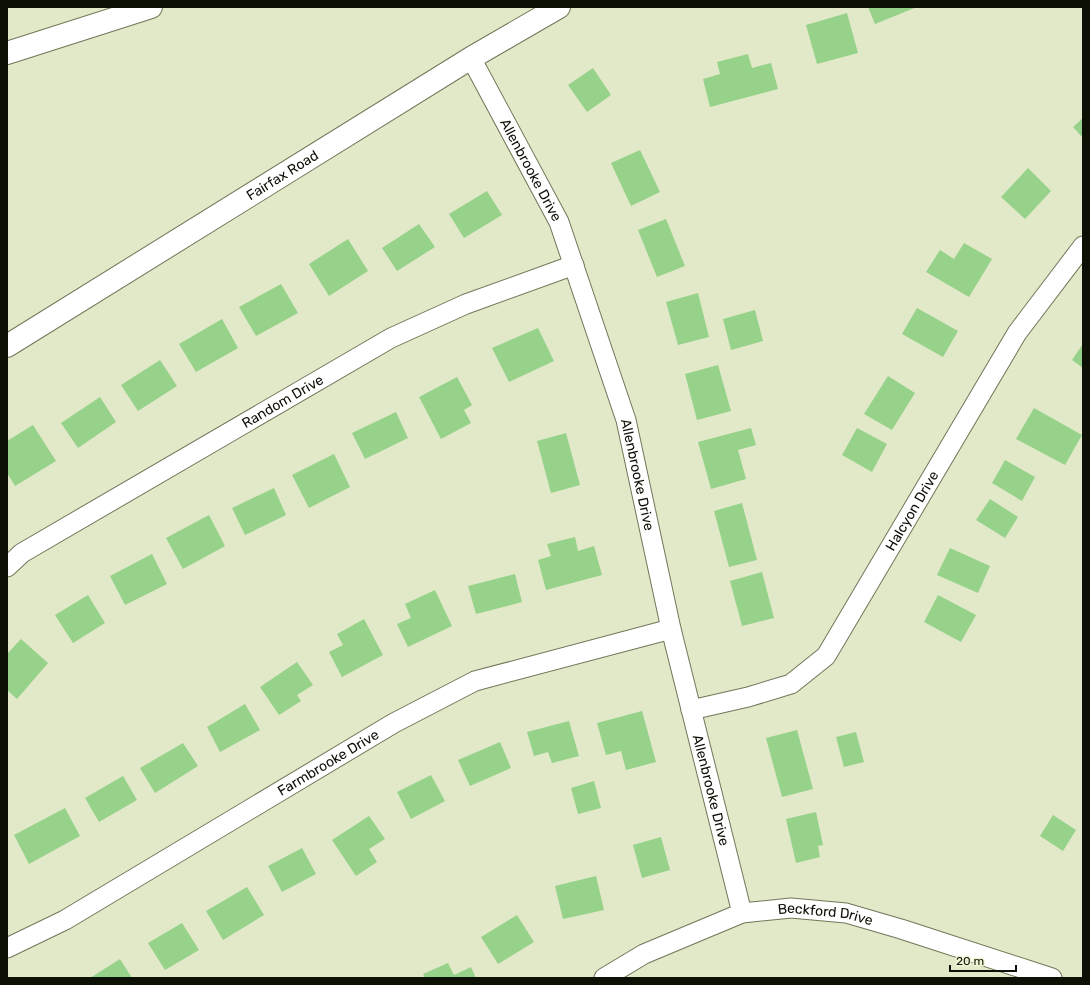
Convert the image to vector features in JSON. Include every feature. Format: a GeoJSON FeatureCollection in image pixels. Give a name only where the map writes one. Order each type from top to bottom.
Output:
{"type":"FeatureCollection","features":[{"type":"Feature","properties":{"kind":"main road"},"geometry":{"type":"LineString","coordinates":[[7,53],[151,7]]}},
{"type":"Feature","properties":{"kind":"main road","name":"Fairfax Road"},"geometry":{"type":"LineString","coordinates":[[7,346],[471,58],[559,7]]}},
{"type":"Feature","properties":{"kind":"street","name":"Allenbrooke Drive"},"geometry":{"type":"LineString","coordinates":[[471,58],[559,222],[626,420],[671,629],[742,913]]}},
{"type":"Feature","properties":{"kind":"street","name":"Halcyon Drive"},"geometry":{"type":"LineString","coordinates":[[692,710],[748,697],[791,684],[826,656],[1017,333],[1083,246]]}},
{"type":"Feature","properties":{"kind":"street","name":"Random Drive"},"geometry":{"type":"LineString","coordinates":[[7,567],[22,553],[391,338],[466,304],[574,264]]}},
{"type":"Feature","properties":{"kind":"street","name":"Farmbrooke Drive"},"geometry":{"type":"LineString","coordinates":[[7,948],[65,920],[394,723],[475,682],[671,629]]}},
{"type":"Feature","properties":{"kind":"street","name":"Beckford Drive"},"geometry":{"type":"LineString","coordinates":[[604,978],[644,954],[742,913],[791,908],[846,913],[901,929],[1052,978]]}},
{"type":"Feature","properties":{"kind":"building"},"geometry":{"type":"Polygon","coordinates":[[[868,7],[917,7],[875,24],[868,7]]]}},
{"type":"Feature","properties":{"kind":"building"},"geometry":{"type":"Polygon","coordinates":[[[847,13],[858,53],[817,64],[806,25],[847,13]]]}},
{"type":"Feature","properties":{"kind":"building"},"geometry":{"type":"Polygon","coordinates":[[[748,54],[752,68],[771,63],[778,89],[710,107],[703,79],[720,74],[717,62],[748,54]]]}},
{"type":"Feature","properties":{"kind":"building"},"geometry":{"type":"Polygon","coordinates":[[[593,68],[611,95],[587,112],[568,85],[593,68]]]}},
{"type":"Feature","properties":{"kind":"building"},"geometry":{"type":"Polygon","coordinates":[[[1083,118],[1083,138],[1073,127],[1083,118]]]}},
{"type":"Feature","properties":{"kind":"building"},"geometry":{"type":"Polygon","coordinates":[[[640,150],[660,192],[631,206],[611,163],[640,150]]]}},
{"type":"Feature","properties":{"kind":"building"},"geometry":{"type":"Polygon","coordinates":[[[1028,168],[1051,191],[1025,219],[1001,197],[1028,168]]]}},
{"type":"Feature","properties":{"kind":"building"},"geometry":{"type":"Polygon","coordinates":[[[487,191],[502,215],[464,238],[449,214],[487,191]]]}},
{"type":"Feature","properties":{"kind":"building"},"geometry":{"type":"Polygon","coordinates":[[[666,219],[685,266],[657,277],[638,230],[666,219]]]}},
{"type":"Feature","properties":{"kind":"building"},"geometry":{"type":"Polygon","coordinates":[[[419,224],[435,247],[397,271],[382,248],[419,224]]]}},
{"type":"Feature","properties":{"kind":"building"},"geometry":{"type":"Polygon","coordinates":[[[348,239],[368,271],[329,296],[309,264],[348,239]]]}},
{"type":"Feature","properties":{"kind":"building"},"geometry":{"type":"Polygon","coordinates":[[[964,243],[992,259],[969,297],[926,272],[940,250],[954,259],[964,243]]]}},
{"type":"Feature","properties":{"kind":"building"},"geometry":{"type":"Polygon","coordinates":[[[281,284],[298,313],[256,336],[239,307],[281,284]]]}},
{"type":"Feature","properties":{"kind":"building"},"geometry":{"type":"Polygon","coordinates":[[[698,293],[709,337],[678,345],[666,302],[698,293]]]}},
{"type":"Feature","properties":{"kind":"building"},"geometry":{"type":"Polygon","coordinates":[[[917,308],[958,331],[943,357],[902,334],[917,308]]]}},
{"type":"Feature","properties":{"kind":"building"},"geometry":{"type":"Polygon","coordinates":[[[755,310],[763,341],[731,350],[723,319],[755,310]]]}},
{"type":"Feature","properties":{"kind":"building"},"geometry":{"type":"Polygon","coordinates":[[[222,319],[238,348],[196,372],[179,344],[222,319]]]}},
{"type":"Feature","properties":{"kind":"building"},"geometry":{"type":"Polygon","coordinates":[[[538,328],[554,361],[509,382],[492,348],[538,328]]]}},
{"type":"Feature","properties":{"kind":"building"},"geometry":{"type":"Polygon","coordinates":[[[1083,344],[1083,368],[1072,360],[1083,344]]]}},
{"type":"Feature","properties":{"kind":"building"},"geometry":{"type":"Polygon","coordinates":[[[160,360],[177,386],[138,411],[121,385],[160,360]]]}},
{"type":"Feature","properties":{"kind":"building"},"geometry":{"type":"Polygon","coordinates":[[[718,365],[731,411],[697,420],[685,374],[718,365]]]}},
{"type":"Feature","properties":{"kind":"building"},"geometry":{"type":"Polygon","coordinates":[[[888,376],[915,393],[892,430],[864,414],[888,376]]]}},
{"type":"Feature","properties":{"kind":"building"},"geometry":{"type":"Polygon","coordinates":[[[457,377],[472,405],[464,410],[471,423],[441,439],[419,397],[457,377]]]}},
{"type":"Feature","properties":{"kind":"building"},"geometry":{"type":"Polygon","coordinates":[[[100,397],[116,422],[78,448],[61,423],[100,397]]]}},
{"type":"Feature","properties":{"kind":"building"},"geometry":{"type":"Polygon","coordinates":[[[1034,408],[1082,435],[1065,465],[1016,439],[1034,408]]]}},
{"type":"Feature","properties":{"kind":"building"},"geometry":{"type":"Polygon","coordinates":[[[396,412],[408,438],[365,459],[352,433],[396,412]]]}},
{"type":"Feature","properties":{"kind":"building"},"geometry":{"type":"Polygon","coordinates":[[[33,425],[56,461],[15,486],[7,473],[7,441],[33,425]]]}},
{"type":"Feature","properties":{"kind":"building"},"geometry":{"type":"Polygon","coordinates":[[[751,428],[756,445],[738,450],[746,479],[711,489],[698,442],[751,428]]]}},
{"type":"Feature","properties":{"kind":"building"},"geometry":{"type":"Polygon","coordinates":[[[857,428],[887,444],[872,472],[842,455],[857,428]]]}},
{"type":"Feature","properties":{"kind":"building"},"geometry":{"type":"Polygon","coordinates":[[[566,433],[580,485],[551,493],[537,441],[566,433]]]}},
{"type":"Feature","properties":{"kind":"building"},"geometry":{"type":"Polygon","coordinates":[[[334,454],[350,487],[309,508],[292,475],[334,454]]]}},
{"type":"Feature","properties":{"kind":"building"},"geometry":{"type":"Polygon","coordinates":[[[1005,460],[1035,477],[1022,501],[992,483],[1005,460]]]}},
{"type":"Feature","properties":{"kind":"building"},"geometry":{"type":"Polygon","coordinates":[[[274,488],[286,515],[245,535],[232,508],[274,488]]]}},
{"type":"Feature","properties":{"kind":"building"},"geometry":{"type":"Polygon","coordinates":[[[990,499],[1018,517],[1005,538],[976,520],[990,499]]]}},
{"type":"Feature","properties":{"kind":"building"},"geometry":{"type":"Polygon","coordinates":[[[742,503],[757,560],[729,567],[714,511],[742,503]]]}},
{"type":"Feature","properties":{"kind":"building"},"geometry":{"type":"Polygon","coordinates":[[[209,515],[225,546],[183,569],[166,538],[209,515]]]}},
{"type":"Feature","properties":{"kind":"building"},"geometry":{"type":"Polygon","coordinates":[[[575,537],[578,551],[594,546],[602,575],[546,590],[538,560],[551,556],[547,544],[575,537]]]}},
{"type":"Feature","properties":{"kind":"building"},"geometry":{"type":"Polygon","coordinates":[[[950,548],[990,566],[978,593],[937,575],[950,548]]]}},
{"type":"Feature","properties":{"kind":"building"},"geometry":{"type":"Polygon","coordinates":[[[152,554],[167,584],[125,605],[110,576],[152,554]]]}},
{"type":"Feature","properties":{"kind":"building"},"geometry":{"type":"Polygon","coordinates":[[[762,572],[774,618],[742,626],[730,581],[762,572]]]}},
{"type":"Feature","properties":{"kind":"building"},"geometry":{"type":"Polygon","coordinates":[[[515,574],[522,602],[476,614],[468,586],[515,574]]]}},
{"type":"Feature","properties":{"kind":"building"},"geometry":{"type":"Polygon","coordinates":[[[435,590],[452,626],[408,647],[397,624],[411,618],[405,604],[435,590]]]}},
{"type":"Feature","properties":{"kind":"building"},"geometry":{"type":"Polygon","coordinates":[[[88,595],[105,623],[73,643],[55,615],[88,595]]]}},
{"type":"Feature","properties":{"kind":"building"},"geometry":{"type":"Polygon","coordinates":[[[938,595],[976,615],[961,642],[924,622],[938,595]]]}},
{"type":"Feature","properties":{"kind":"building"},"geometry":{"type":"Polygon","coordinates":[[[364,619],[383,655],[342,677],[329,652],[343,645],[337,634],[364,619]]]}},
{"type":"Feature","properties":{"kind":"building"},"geometry":{"type":"Polygon","coordinates":[[[21,639],[48,663],[17,699],[7,690],[7,654],[21,639]]]}},
{"type":"Feature","properties":{"kind":"building"},"geometry":{"type":"Polygon","coordinates":[[[297,662],[313,685],[297,695],[301,701],[279,715],[260,687],[297,662]]]}},
{"type":"Feature","properties":{"kind":"building"},"geometry":{"type":"Polygon","coordinates":[[[245,704],[260,730],[220,752],[207,727],[245,704]]]}},
{"type":"Feature","properties":{"kind":"building"},"geometry":{"type":"Polygon","coordinates":[[[642,711],[656,762],[626,770],[621,751],[606,755],[597,723],[642,711]]]}},
{"type":"Feature","properties":{"kind":"building"},"geometry":{"type":"Polygon","coordinates":[[[569,721],[579,756],[552,763],[548,752],[534,756],[527,732],[569,721]]]}},
{"type":"Feature","properties":{"kind":"building"},"geometry":{"type":"Polygon","coordinates":[[[797,730],[813,789],[782,797],[766,738],[797,730]]]}},
{"type":"Feature","properties":{"kind":"building"},"geometry":{"type":"Polygon","coordinates":[[[856,732],[864,762],[844,767],[836,737],[856,732]]]}},
{"type":"Feature","properties":{"kind":"building"},"geometry":{"type":"Polygon","coordinates":[[[500,742],[511,768],[470,786],[458,760],[500,742]]]}},
{"type":"Feature","properties":{"kind":"building"},"geometry":{"type":"Polygon","coordinates":[[[183,743],[198,766],[155,793],[140,768],[183,743]]]}},
{"type":"Feature","properties":{"kind":"building"},"geometry":{"type":"Polygon","coordinates":[[[431,775],[445,801],[411,819],[397,792],[431,775]]]}},
{"type":"Feature","properties":{"kind":"building"},"geometry":{"type":"Polygon","coordinates":[[[123,776],[137,800],[99,822],[85,798],[123,776]]]}},
{"type":"Feature","properties":{"kind":"building"},"geometry":{"type":"Polygon","coordinates":[[[594,781],[601,808],[578,814],[571,788],[594,781]]]}},
{"type":"Feature","properties":{"kind":"building"},"geometry":{"type":"Polygon","coordinates":[[[65,808],[80,836],[29,864],[14,835],[65,808]]]}},
{"type":"Feature","properties":{"kind":"building"},"geometry":{"type":"Polygon","coordinates":[[[816,812],[823,845],[818,846],[820,857],[796,863],[786,819],[816,812]]]}},
{"type":"Feature","properties":{"kind":"building"},"geometry":{"type":"Polygon","coordinates":[[[1053,815],[1076,830],[1063,851],[1040,836],[1053,815]]]}},
{"type":"Feature","properties":{"kind":"building"},"geometry":{"type":"Polygon","coordinates":[[[369,816],[385,839],[369,849],[377,862],[356,876],[332,840],[369,816]]]}},
{"type":"Feature","properties":{"kind":"building"},"geometry":{"type":"Polygon","coordinates":[[[661,837],[670,870],[642,878],[633,845],[661,837]]]}},
{"type":"Feature","properties":{"kind":"building"},"geometry":{"type":"Polygon","coordinates":[[[302,848],[316,874],[282,892],[268,866],[302,848]]]}},
{"type":"Feature","properties":{"kind":"building"},"geometry":{"type":"Polygon","coordinates":[[[596,876],[604,910],[563,919],[555,886],[596,876]]]}},
{"type":"Feature","properties":{"kind":"building"},"geometry":{"type":"Polygon","coordinates":[[[247,887],[264,915],[223,940],[206,911],[247,887]]]}},
{"type":"Feature","properties":{"kind":"building"},"geometry":{"type":"Polygon","coordinates":[[[517,915],[534,942],[498,964],[481,937],[517,915]]]}},
{"type":"Feature","properties":{"kind":"building"},"geometry":{"type":"Polygon","coordinates":[[[182,923],[199,950],[165,970],[148,943],[182,923]]]}},
{"type":"Feature","properties":{"kind":"building"},"geometry":{"type":"Polygon","coordinates":[[[120,959],[132,978],[90,978],[120,959]]]}},
{"type":"Feature","properties":{"kind":"building"},"geometry":{"type":"Polygon","coordinates":[[[448,963],[454,975],[471,967],[476,978],[425,978],[423,974],[448,963]]]}}]}
